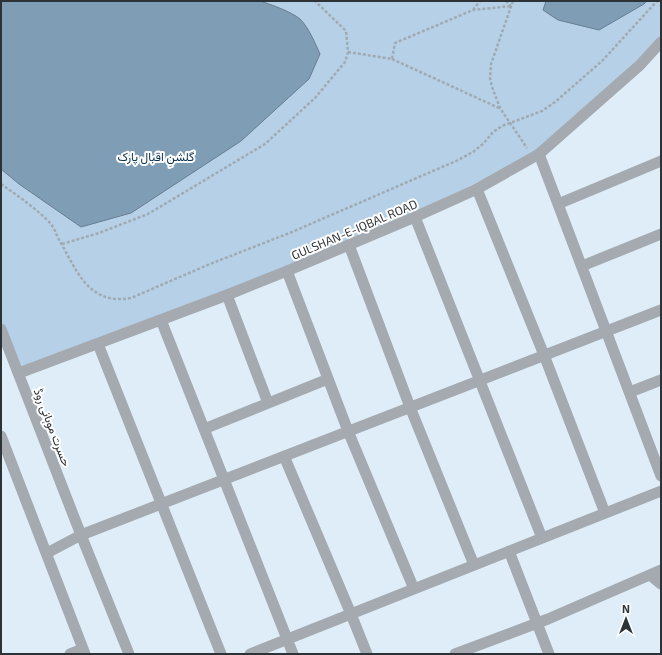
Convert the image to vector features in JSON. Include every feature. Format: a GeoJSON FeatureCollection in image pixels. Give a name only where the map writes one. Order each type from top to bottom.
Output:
{"type":"FeatureCollection","features":[{"type":"Feature","properties":{"kind":"street","name":"GULSHAN-E-IQBAL ROAD"},"geometry":{"type":"LineString","coordinates":[[19,373],[287,271],[477,189],[536,156],[640,66],[661,42]]}},
{"type":"Feature","properties":{"kind":"street"},"geometry":{"type":"LineString","coordinates":[[536,156],[558,204],[661,476]]}},
{"type":"Feature","properties":{"kind":"street"},"geometry":{"type":"LineString","coordinates":[[558,204],[661,161]]}},
{"type":"Feature","properties":{"kind":"street"},"geometry":{"type":"LineString","coordinates":[[477,189],[606,513]]}},
{"type":"Feature","properties":{"kind":"street"},"geometry":{"type":"LineString","coordinates":[[415,217],[478,380],[542,538]]}},
{"type":"Feature","properties":{"kind":"street"},"geometry":{"type":"LineString","coordinates":[[582,266],[661,234]]}},
{"type":"Feature","properties":{"kind":"street"},"geometry":{"type":"LineString","coordinates":[[349,245],[410,407],[474,565]]}},
{"type":"Feature","properties":{"kind":"street"},"geometry":{"type":"LineString","coordinates":[[287,271],[348,431],[414,589]]}},
{"type":"Feature","properties":{"kind":"street"},"geometry":{"type":"LineString","coordinates":[[227,295],[268,403]]}},
{"type":"Feature","properties":{"kind":"street"},"geometry":{"type":"LineString","coordinates":[[47,553],[81,535],[661,310]]}},
{"type":"Feature","properties":{"kind":"street"},"geometry":{"type":"LineString","coordinates":[[161,320],[293,654]]}},
{"type":"Feature","properties":{"kind":"street","name":"حسرت موہانی روڈ"},"geometry":{"type":"LineString","coordinates":[[1,329],[129,654]]}},
{"type":"Feature","properties":{"kind":"street"},"geometry":{"type":"LineString","coordinates":[[98,344],[221,654]]}},
{"type":"Feature","properties":{"kind":"street"},"geometry":{"type":"LineString","coordinates":[[204,429],[328,379]]}},
{"type":"Feature","properties":{"kind":"street"},"geometry":{"type":"LineString","coordinates":[[630,392],[661,380]]}},
{"type":"Feature","properties":{"kind":"street"},"geometry":{"type":"LineString","coordinates":[[1,436],[84,652],[70,654]]}},
{"type":"Feature","properties":{"kind":"street"},"geometry":{"type":"LineString","coordinates":[[284,456],[367,654]]}},
{"type":"Feature","properties":{"kind":"street"},"geometry":{"type":"LineString","coordinates":[[250,654],[661,491]]}},
{"type":"Feature","properties":{"kind":"street"},"geometry":{"type":"LineString","coordinates":[[508,551],[549,654]]}},
{"type":"Feature","properties":{"kind":"street"},"geometry":{"type":"LineString","coordinates":[[455,654],[548,619],[661,570]]}},
{"type":"Feature","properties":{"kind":"street"},"geometry":{"type":"LineString","coordinates":[[650,575],[661,584]]}},
{"type":"Feature","properties":{"kind":"path"},"geometry":{"type":"LineString","coordinates":[[62,244],[99,233],[148,214],[265,144],[315,98],[345,62],[348,52],[346,31],[316,1]]}},
{"type":"Feature","properties":{"kind":"path"},"geometry":{"type":"LineString","coordinates":[[473,10],[480,1]]}},
{"type":"Feature","properties":{"kind":"path"},"geometry":{"type":"LineString","coordinates":[[506,1],[511,6]]}},
{"type":"Feature","properties":{"kind":"path"},"geometry":{"type":"LineString","coordinates":[[513,1],[491,64],[492,87],[500,108],[536,156]]}},
{"type":"Feature","properties":{"kind":"path"},"geometry":{"type":"LineString","coordinates":[[1,184],[51,225],[74,267],[87,284],[107,298],[122,300],[131,298],[210,264],[292,232],[456,162],[473,152],[484,143],[493,132],[510,122],[542,111],[555,102],[602,61],[657,1]]}},
{"type":"Feature","properties":{"kind":"path"},"geometry":{"type":"LineString","coordinates":[[392,59],[395,43],[473,10],[511,6]]}},
{"type":"Feature","properties":{"kind":"path"},"geometry":{"type":"LineString","coordinates":[[348,52],[392,59],[500,108]]}},
{"type":"Feature","properties":{"kind":"green space","name":"گلشنِ اقبال پارک"},"geometry":{"type":"Polygon","coordinates":[[[1,1],[661,1],[661,42],[539,154],[287,271],[19,373],[1,329],[1,1]]]}},
{"type":"Feature","properties":{"kind":"shaded area"},"geometry":{"type":"Polygon","coordinates":[[[1,1],[260,1],[275,6],[300,19],[309,31],[320,54],[309,79],[241,141],[131,213],[81,227],[19,184],[1,169],[1,1]]]}},
{"type":"Feature","properties":{"kind":"shaded area"},"geometry":{"type":"Polygon","coordinates":[[[546,1],[647,1],[599,30],[558,20],[543,10],[546,1]]]}}]}
